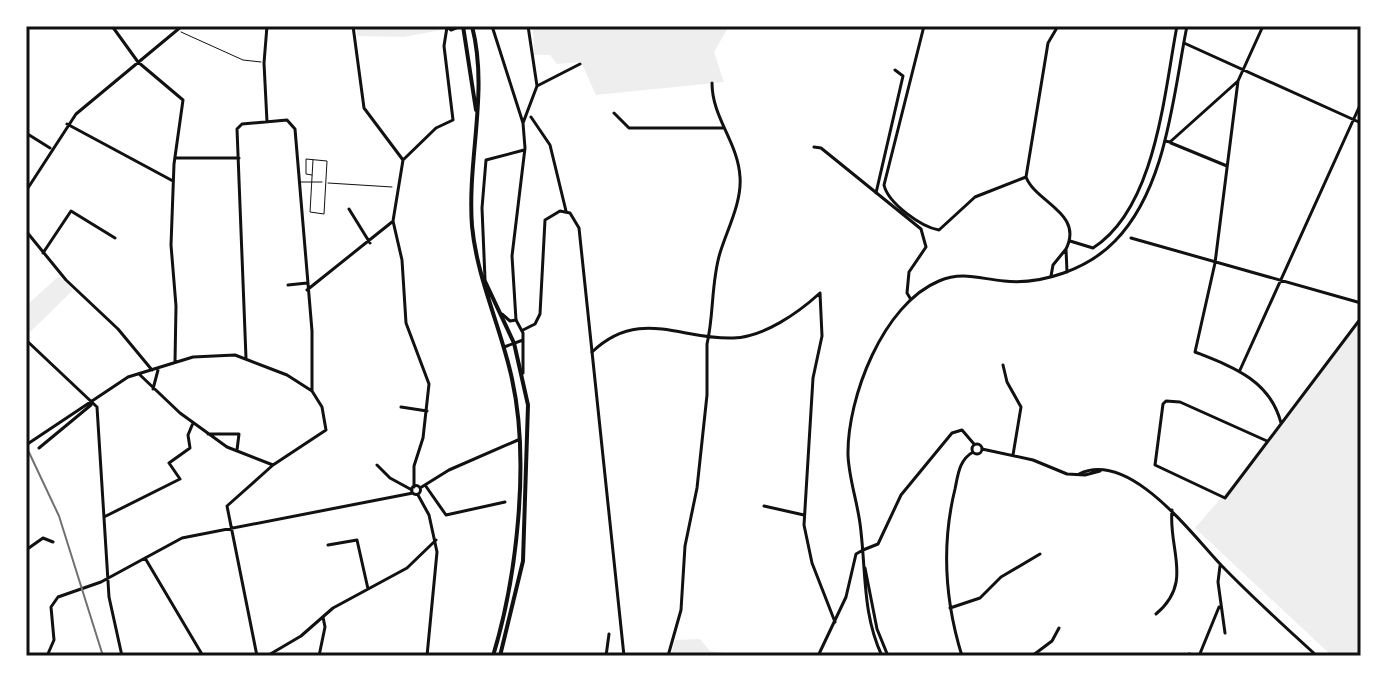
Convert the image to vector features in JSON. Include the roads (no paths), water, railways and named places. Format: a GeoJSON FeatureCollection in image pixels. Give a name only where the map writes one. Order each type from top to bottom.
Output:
{"type":"FeatureCollection","features":[{"type":"Feature","properties":{"kind":"main road"},"geometry":{"type":"LineString","coordinates":[[467,26],[476,110]]}},
{"type":"Feature","properties":{"kind":"main road"},"geometry":{"type":"LineString","coordinates":[[467,26],[479,84],[473,232],[517,406],[514,574],[493,656]]}},
{"type":"Feature","properties":{"kind":"main road"},"geometry":{"type":"LineString","coordinates":[[481,271],[508,322],[523,373],[528,405],[523,561],[500,656]]}},
{"type":"Feature","properties":{"kind":"street"},"geometry":{"type":"LineString","coordinates":[[112,26],[138,62],[183,100],[173,181],[171,245],[176,306],[175,362]]}},
{"type":"Feature","properties":{"kind":"street"},"geometry":{"type":"LineString","coordinates":[[26,191],[67,124],[182,26]]}},
{"type":"Feature","properties":{"kind":"street"},"geometry":{"type":"LineString","coordinates":[[267,26],[264,63],[267,122]]}},
{"type":"Feature","properties":{"kind":"street"},"geometry":{"type":"LineString","coordinates":[[353,26],[364,108],[402,158]]}},
{"type":"Feature","properties":{"kind":"street"},"geometry":{"type":"LineString","coordinates":[[414,491],[414,466],[427,411],[429,384],[406,323],[402,260],[393,221],[402,158],[436,128],[453,120],[444,46],[447,26]]}},
{"type":"Feature","properties":{"kind":"street"},"geometry":{"type":"LineString","coordinates":[[447,26],[451,30],[486,26]]}},
{"type":"Feature","properties":{"kind":"street"},"geometry":{"type":"LineString","coordinates":[[492,26],[523,123],[524,150],[512,256],[516,320],[523,330],[523,373]]}},
{"type":"Feature","properties":{"kind":"street"},"geometry":{"type":"LineString","coordinates":[[523,123],[537,86],[528,26]]}},
{"type":"Feature","properties":{"kind":"street"},"geometry":{"type":"LineString","coordinates":[[924,26],[884,185],[889,197],[925,225],[939,230],[975,197],[1026,177]]}},
{"type":"Feature","properties":{"kind":"street"},"geometry":{"type":"LineString","coordinates":[[1051,276],[1053,265],[1070,241],[1061,212],[1028,183],[1026,177],[1048,46],[1058,26]]}},
{"type":"Feature","properties":{"kind":"street"},"geometry":{"type":"LineString","coordinates":[[1070,241],[1093,248],[1117,226],[1129,206],[1153,149],[1177,26]]}},
{"type":"Feature","properties":{"kind":"street"},"geometry":{"type":"LineString","coordinates":[[885,656],[867,608],[863,550],[849,464],[852,412],[873,356],[910,298],[937,281],[958,276],[1020,282],[1067,272],[1100,254],[1125,231],[1168,142],[1187,26]]}},
{"type":"Feature","properties":{"kind":"street"},"geometry":{"type":"LineString","coordinates":[[1263,26],[1238,81],[1215,263],[1195,352],[1240,370],[1276,403],[1281,423]]}},
{"type":"Feature","properties":{"kind":"street"},"geometry":{"type":"LineString","coordinates":[[1184,43],[1361,123]]}},
{"type":"Feature","properties":{"kind":"street"},"geometry":{"type":"LineString","coordinates":[[537,86],[580,64]]}},
{"type":"Feature","properties":{"kind":"street"},"geometry":{"type":"LineString","coordinates":[[876,193],[903,76],[895,70]]}},
{"type":"Feature","properties":{"kind":"street"},"geometry":{"type":"LineString","coordinates":[[1168,142],[1238,81]]}},
{"type":"Feature","properties":{"kind":"street"},"geometry":{"type":"LineString","coordinates":[[668,656],[683,595],[685,546],[697,488],[709,336],[720,252],[741,185],[738,160],[715,109],[712,83]]}},
{"type":"Feature","properties":{"kind":"street"},"geometry":{"type":"LineString","coordinates":[[1240,370],[1361,103]]}},
{"type":"Feature","properties":{"kind":"street"},"geometry":{"type":"LineString","coordinates":[[614,113],[629,128],[724,128]]}},
{"type":"Feature","properties":{"kind":"street"},"geometry":{"type":"LineString","coordinates":[[531,117],[550,145],[566,211],[574,216],[579,228],[624,656]]}},
{"type":"Feature","properties":{"kind":"street"},"geometry":{"type":"LineString","coordinates":[[246,358],[239,126],[267,122],[293,123],[301,182],[312,331],[312,391]]}},
{"type":"Feature","properties":{"kind":"street"},"geometry":{"type":"LineString","coordinates":[[67,124],[173,181]]}},
{"type":"Feature","properties":{"kind":"street"},"geometry":{"type":"LineString","coordinates":[[26,133],[51,149]]}},
{"type":"Feature","properties":{"kind":"street"},"geometry":{"type":"LineString","coordinates":[[1168,142],[1227,166]]}},
{"type":"Feature","properties":{"kind":"street"},"geometry":{"type":"LineString","coordinates":[[814,147],[921,229],[926,247],[909,272],[907,293],[910,298]]}},
{"type":"Feature","properties":{"kind":"street"},"geometry":{"type":"LineString","coordinates":[[485,279],[486,160],[524,150]]}},
{"type":"Feature","properties":{"kind":"street"},"geometry":{"type":"LineString","coordinates":[[175,158],[239,158]]}},
{"type":"Feature","properties":{"kind":"street"},"geometry":{"type":"LineString","coordinates":[[349,209],[370,243]]}},
{"type":"Feature","properties":{"kind":"street"},"geometry":{"type":"LineString","coordinates":[[43,253],[71,211],[115,238]]}},
{"type":"Feature","properties":{"kind":"street"},"geometry":{"type":"LineString","coordinates":[[523,330],[535,324],[540,314],[545,220],[566,211]]}},
{"type":"Feature","properties":{"kind":"street"},"geometry":{"type":"LineString","coordinates":[[307,290],[370,243],[393,221]]}},
{"type":"Feature","properties":{"kind":"street"},"geometry":{"type":"LineString","coordinates":[[26,231],[66,280],[138,350],[152,370]]}},
{"type":"Feature","properties":{"kind":"street"},"geometry":{"type":"LineString","coordinates":[[473,232],[484,241]]}},
{"type":"Feature","properties":{"kind":"street"},"geometry":{"type":"LineString","coordinates":[[1131,238],[1361,303]]}},
{"type":"Feature","properties":{"kind":"street"},"geometry":{"type":"LineString","coordinates":[[1066,249],[1067,272]]}},
{"type":"Feature","properties":{"kind":"street"},"geometry":{"type":"LineString","coordinates":[[288,285],[307,283]]}},
{"type":"Feature","properties":{"kind":"street"},"geometry":{"type":"LineString","coordinates":[[591,353],[612,338],[645,327],[742,337],[792,316],[820,293],[822,336],[813,378],[804,515],[812,563],[835,622]]}},
{"type":"Feature","properties":{"kind":"street"},"geometry":{"type":"LineString","coordinates":[[1267,441],[1180,402],[1166,401],[1163,404],[1155,465],[1225,498],[1361,318]]}},
{"type":"Feature","properties":{"kind":"street"},"geometry":{"type":"LineString","coordinates":[[498,329],[516,320]]}},
{"type":"Feature","properties":{"kind":"street"},"geometry":{"type":"LineString","coordinates":[[26,340],[97,407],[111,610],[122,656]]}},
{"type":"Feature","properties":{"kind":"street"},"geometry":{"type":"LineString","coordinates":[[504,347],[523,340]]}},
{"type":"Feature","properties":{"kind":"street"},"geometry":{"type":"LineString","coordinates":[[28,444],[128,377],[193,357],[246,358],[287,375],[312,391],[322,407],[326,425],[315,439],[273,465],[227,506],[257,656]]}},
{"type":"Feature","properties":{"kind":"street"},"geometry":{"type":"LineString","coordinates":[[1003,365],[1021,407],[1013,455]]}},
{"type":"Feature","properties":{"kind":"street"},"geometry":{"type":"LineString","coordinates":[[153,389],[158,368]]}},
{"type":"Feature","properties":{"kind":"street"},"geometry":{"type":"LineString","coordinates":[[139,374],[208,434],[273,465]]}},
{"type":"Feature","properties":{"kind":"street"},"geometry":{"type":"LineString","coordinates":[[39,448],[87,411],[93,402]]}},
{"type":"Feature","properties":{"kind":"street"},"geometry":{"type":"LineString","coordinates":[[401,407],[427,411]]}},
{"type":"Feature","properties":{"kind":"street"},"geometry":{"type":"LineString","coordinates":[[104,517],[180,479],[169,463],[190,448],[188,435],[193,423]]}},
{"type":"Feature","properties":{"kind":"street"},"geometry":{"type":"LineString","coordinates":[[820,655],[852,582],[856,554],[878,544],[901,495],[952,433],[962,430],[982,449],[1013,455],[1067,474],[1100,471],[1132,482],[1172,510],[1221,565],[1314,655]]}},
{"type":"Feature","properties":{"kind":"street"},"geometry":{"type":"LineString","coordinates":[[208,434],[239,434],[237,450]]}},
{"type":"Feature","properties":{"kind":"street"},"geometry":{"type":"LineString","coordinates":[[47,656],[54,640],[54,601],[109,578],[182,538],[414,491],[435,477],[518,440]]}},
{"type":"Feature","properties":{"kind":"street"},"geometry":{"type":"LineString","coordinates":[[962,656],[950,608],[946,574],[951,506],[961,464],[973,452],[974,444]]}},
{"type":"Feature","properties":{"kind":"street"},"geometry":{"type":"LineString","coordinates":[[973,452],[979,453],[982,449]]}},
{"type":"Feature","properties":{"kind":"street"},"geometry":{"type":"LineString","coordinates":[[377,465],[390,478],[414,491],[429,515],[436,540],[436,579],[427,656]]}},
{"type":"Feature","properties":{"kind":"street"},"geometry":{"type":"LineString","coordinates":[[425,485],[446,515],[505,502]]}},
{"type":"Feature","properties":{"kind":"street"},"geometry":{"type":"LineString","coordinates":[[764,506],[804,515]]}},
{"type":"Feature","properties":{"kind":"street"},"geometry":{"type":"LineString","coordinates":[[1156,614],[1165,606],[1178,581],[1172,510]]}},
{"type":"Feature","properties":{"kind":"street"},"geometry":{"type":"LineString","coordinates":[[26,550],[43,538],[53,542]]}},
{"type":"Feature","properties":{"kind":"street"},"geometry":{"type":"LineString","coordinates":[[328,545],[357,540],[368,589]]}},
{"type":"Feature","properties":{"kind":"street"},"geometry":{"type":"LineString","coordinates":[[267,656],[301,636],[323,617],[407,568],[436,540]]}},
{"type":"Feature","properties":{"kind":"street"},"geometry":{"type":"LineString","coordinates":[[950,608],[980,598],[1001,577],[1040,554]]}},
{"type":"Feature","properties":{"kind":"street"},"geometry":{"type":"LineString","coordinates":[[145,558],[203,656]]}},
{"type":"Feature","properties":{"kind":"street"},"geometry":{"type":"LineString","coordinates":[[1221,565],[1218,582],[1225,633]]}},
{"type":"Feature","properties":{"kind":"street"},"geometry":{"type":"LineString","coordinates":[[1189,654],[1199,656],[1214,613],[1221,606]]}},
{"type":"Feature","properties":{"kind":"street"},"geometry":{"type":"LineString","coordinates":[[319,656],[325,627],[323,617]]}},
{"type":"Feature","properties":{"kind":"street"},"geometry":{"type":"LineString","coordinates":[[1032,656],[1052,641],[1059,628]]}},
{"type":"Feature","properties":{"kind":"street"},"geometry":{"type":"LineString","coordinates":[[606,656],[609,634]]}},
{"type":"Feature","properties":{"kind":"lane"},"geometry":{"type":"LineString","coordinates":[[178,31],[243,60],[264,63]]}},
{"type":"Feature","properties":{"kind":"lane"},"geometry":{"type":"LineString","coordinates":[[312,175],[306,174],[306,159],[327,161],[324,214],[310,212],[313,160]]}},
{"type":"Feature","properties":{"kind":"lane"},"geometry":{"type":"LineString","coordinates":[[301,182],[392,187]]}},
{"type":"Feature","properties":{"kind":"railway"},"geometry":{"type":"LineString","coordinates":[[26,446],[59,516],[103,656]]}}]}
